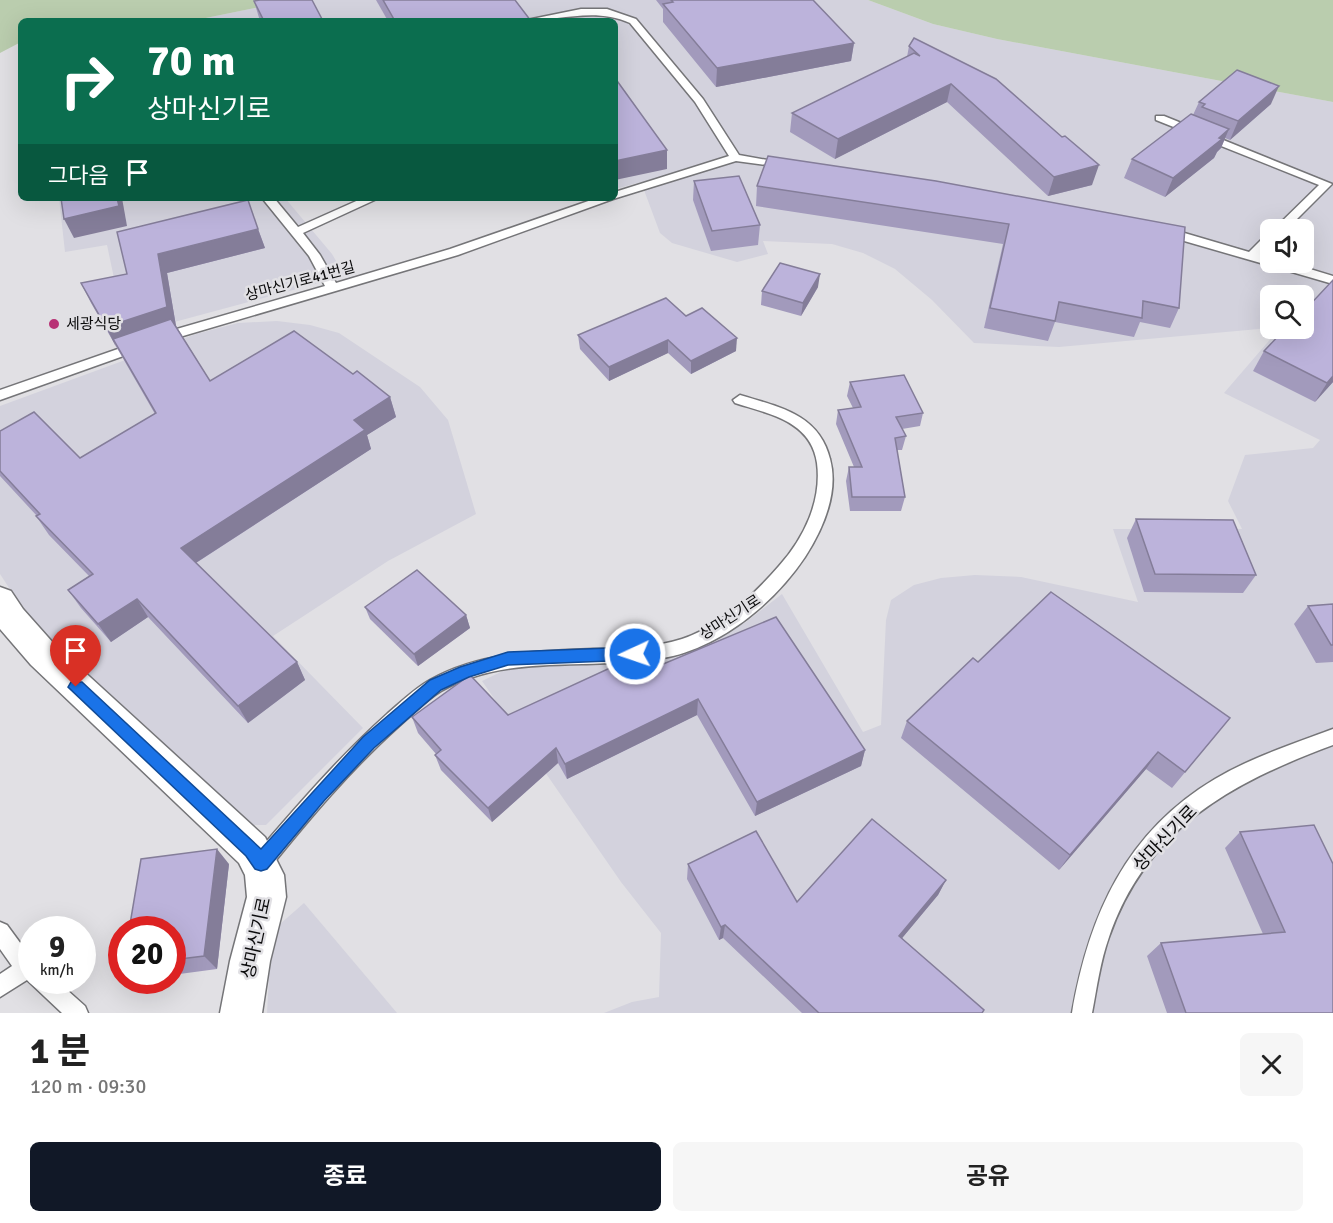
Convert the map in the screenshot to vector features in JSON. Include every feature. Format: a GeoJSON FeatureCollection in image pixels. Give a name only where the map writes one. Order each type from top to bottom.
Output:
{"type":"FeatureCollection","features":[{"type":"Feature","properties":{"kind":"street","name":"상마신기로"},"geometry":{"type":"LineString","coordinates":[[0,600],[11,619],[43,655],[252,850],[261,863],[267,883],[267,902],[254,943],[242,1013]]}},
{"type":"Feature","properties":{"kind":"lane"},"geometry":{"type":"LineString","coordinates":[[548,18],[605,10],[633,21],[699,101],[735,158]]}},
{"type":"Feature","properties":{"kind":"lane"},"geometry":{"type":"LineString","coordinates":[[1160,118],[1326,183],[1290,219]]}},
{"type":"Feature","properties":{"kind":"lane"},"geometry":{"type":"LineString","coordinates":[[618,195],[735,158],[803,168]]}},
{"type":"Feature","properties":{"kind":"lane"},"geometry":{"type":"LineString","coordinates":[[270,201],[296,232],[333,289]]}},
{"type":"Feature","properties":{"kind":"lane"},"geometry":{"type":"LineString","coordinates":[[296,232],[366,201]]}},
{"type":"Feature","properties":{"kind":"lane","name":"상마신기로41번길"},"geometry":{"type":"LineString","coordinates":[[0,395],[176,333],[454,252],[599,201]]}},
{"type":"Feature","properties":{"kind":"lane"},"geometry":{"type":"LineString","coordinates":[[1153,228],[1260,259]]}},
{"type":"Feature","properties":{"kind":"lane"},"geometry":{"type":"LineString","coordinates":[[1251,256],[1260,247]]}},
{"type":"Feature","properties":{"kind":"lane"},"geometry":{"type":"LineString","coordinates":[[1309,273],[1333,280]]}},
{"type":"Feature","properties":{"kind":"lane","name":"상마신기로"},"geometry":{"type":"LineString","coordinates":[[261,863],[368,742],[435,685],[465,672],[508,659],[635,654],[673,648],[702,636],[766,594],[794,559],[821,514],[825,475],[822,451],[815,433],[799,421],[740,400]]}},
{"type":"Feature","properties":{"kind":"lane","name":"상마신기로"},"geometry":{"type":"LineString","coordinates":[[1082,1013],[1091,963],[1108,915],[1136,864],[1177,820],[1217,787],[1250,770],[1333,737]]}},
{"type":"Feature","properties":{"kind":"lane"},"geometry":{"type":"LineString","coordinates":[[0,932],[18,955]]}},
{"type":"Feature","properties":{"kind":"lane"},"geometry":{"type":"LineString","coordinates":[[0,987],[18,980]]}},
{"type":"Feature","properties":{"kind":"lane"},"geometry":{"type":"LineString","coordinates":[[56,994],[78,1013]]}},
{"type":"Feature","properties":{"kind":"shaded area"},"geometry":{"type":"Polygon","coordinates":[[[294,0],[868,0],[933,24],[997,39],[1333,102],[1333,1013],[604,1013],[632,1002],[659,997],[661,933],[621,882],[482,681],[507,669],[530,665],[633,662],[679,654],[716,641],[746,622],[782,594],[863,732],[881,725],[886,620],[891,600],[914,585],[941,578],[975,575],[1021,577],[1138,602],[1113,529],[1242,529],[1228,501],[1245,455],[1313,448],[1320,440],[1224,393],[1270,339],[1314,339],[1314,285],[1260,285],[1260,329],[1059,347],[974,343],[932,300],[895,269],[863,253],[832,244],[763,241],[768,254],[737,262],[672,243],[660,233],[641,182],[618,188],[618,18],[206,18],[294,0]]]}},
{"type":"Feature","properties":{"kind":"shaded area"},"geometry":{"type":"Polygon","coordinates":[[[59,201],[288,201],[332,254],[345,276],[126,335],[107,245],[65,252],[59,201]]]}},
{"type":"Feature","properties":{"kind":"shaded area"},"geometry":{"type":"Polygon","coordinates":[[[277,321],[310,325],[339,333],[420,387],[448,420],[476,514],[388,561],[273,636],[363,728],[266,825],[254,825],[239,815],[53,648],[0,574],[0,406],[196,334],[238,323],[277,321]]]}},
{"type":"Feature","properties":{"kind":"shaded area"},"geometry":{"type":"Polygon","coordinates":[[[304,903],[397,1013],[267,1013],[270,956],[279,925],[304,903]]]}},
{"type":"Feature","properties":{"kind":"green space"},"geometry":{"type":"Polygon","coordinates":[[[0,0],[294,0],[206,18],[18,18],[18,44],[0,53],[0,0]]]}},
{"type":"Feature","properties":{"kind":"green space"},"geometry":{"type":"Polygon","coordinates":[[[868,0],[1333,0],[1333,102],[997,39],[933,24],[868,0]]]}},
{"type":"Feature","properties":{"kind":"building"},"geometry":{"type":"Polygon","coordinates":[[[312,0],[321,18],[262,18],[254,1],[312,0]]]}},
{"type":"Feature","properties":{"kind":"building"},"geometry":{"type":"Polygon","coordinates":[[[383,0],[515,0],[529,18],[393,18],[383,0]]]}},
{"type":"Feature","properties":{"kind":"building"},"geometry":{"type":"Polygon","coordinates":[[[671,0],[813,0],[854,43],[717,68],[663,4],[673,2],[671,0]]]}},
{"type":"Feature","properties":{"kind":"building"},"geometry":{"type":"Polygon","coordinates":[[[914,38],[996,79],[1062,137],[1065,136],[1099,165],[1054,177],[951,84],[838,139],[792,113],[914,53],[920,56],[909,46],[914,38]]]}},
{"type":"Feature","properties":{"kind":"building"},"geometry":{"type":"Polygon","coordinates":[[[1237,70],[1279,86],[1238,121],[1202,107],[1205,104],[1199,102],[1237,70]]]}},
{"type":"Feature","properties":{"kind":"building"},"geometry":{"type":"Polygon","coordinates":[[[618,82],[667,150],[618,160],[618,82]]]}},
{"type":"Feature","properties":{"kind":"building"},"geometry":{"type":"Polygon","coordinates":[[[1191,114],[1229,129],[1219,138],[1222,139],[1173,178],[1132,159],[1191,114]]]}},
{"type":"Feature","properties":{"kind":"building"},"geometry":{"type":"Polygon","coordinates":[[[768,156],[936,181],[1185,227],[1179,308],[1143,301],[1142,318],[1059,302],[1055,321],[990,308],[1009,224],[757,186],[768,156]]]}},
{"type":"Feature","properties":{"kind":"building"},"geometry":{"type":"Polygon","coordinates":[[[739,176],[760,225],[712,231],[694,181],[739,176]]]}},
{"type":"Feature","properties":{"kind":"building"},"geometry":{"type":"Polygon","coordinates":[[[61,201],[118,201],[119,206],[64,219],[61,201]]]}},
{"type":"Feature","properties":{"kind":"building"},"geometry":{"type":"Polygon","coordinates":[[[244,201],[248,201],[258,229],[158,254],[167,307],[106,327],[81,283],[127,274],[117,232],[244,201]]]}},
{"type":"Feature","properties":{"kind":"building"},"geometry":{"type":"Polygon","coordinates":[[[780,263],[820,274],[803,303],[762,291],[780,263]]]}},
{"type":"Feature","properties":{"kind":"building"},"geometry":{"type":"Polygon","coordinates":[[[1333,280],[1333,376],[1327,383],[1264,351],[1275,339],[1314,339],[1314,300],[1333,280]]]}},
{"type":"Feature","properties":{"kind":"building"},"geometry":{"type":"Polygon","coordinates":[[[666,298],[686,316],[702,308],[737,338],[691,361],[668,340],[609,367],[578,335],[666,298]]]}},
{"type":"Feature","properties":{"kind":"building"},"geometry":{"type":"Polygon","coordinates":[[[171,319],[210,381],[294,331],[353,374],[357,371],[390,397],[354,420],[365,430],[181,548],[297,662],[238,706],[137,599],[98,624],[68,590],[93,574],[36,516],[40,514],[0,471],[0,431],[34,412],[80,458],[156,413],[113,339],[171,319]]]}},
{"type":"Feature","properties":{"kind":"building"},"geometry":{"type":"Polygon","coordinates":[[[904,375],[923,413],[896,417],[906,436],[895,438],[905,497],[852,497],[849,467],[862,467],[838,410],[861,407],[850,382],[904,375]]]}},
{"type":"Feature","properties":{"kind":"building"},"geometry":{"type":"Polygon","coordinates":[[[1136,519],[1233,520],[1256,575],[1155,574],[1136,519]]]}},
{"type":"Feature","properties":{"kind":"building"},"geometry":{"type":"Polygon","coordinates":[[[417,570],[466,615],[414,654],[365,607],[417,570]]]}},
{"type":"Feature","properties":{"kind":"building"},"geometry":{"type":"Polygon","coordinates":[[[1051,592],[1230,718],[1185,772],[1158,752],[1070,855],[907,721],[973,658],[978,662],[1051,592]]]}},
{"type":"Feature","properties":{"kind":"building"},"geometry":{"type":"Polygon","coordinates":[[[1333,604],[1333,645],[1331,645],[1308,606],[1333,604]]]}},
{"type":"Feature","properties":{"kind":"building"},"geometry":{"type":"Polygon","coordinates":[[[776,617],[865,750],[757,802],[698,699],[565,764],[556,748],[488,808],[435,755],[441,750],[412,717],[470,675],[508,715],[623,662],[632,677],[776,617]]]}},
{"type":"Feature","properties":{"kind":"building"},"geometry":{"type":"Polygon","coordinates":[[[872,819],[946,880],[899,936],[984,1010],[982,1013],[819,1013],[725,925],[721,927],[688,864],[756,831],[797,902],[872,819]]]}},
{"type":"Feature","properties":{"kind":"building"},"geometry":{"type":"Polygon","coordinates":[[[1314,825],[1333,864],[1333,1013],[1186,1013],[1161,943],[1285,932],[1240,832],[1314,825]]]}},
{"type":"Feature","properties":{"kind":"building"},"geometry":{"type":"Polygon","coordinates":[[[217,849],[204,956],[186,958],[186,916],[131,916],[141,859],[217,849]]]}},
{"type":"Feature","properties":{"kind":"place","name":"세광식당"},"geometry":{"type":"Point","coordinates":[54,324]}},
{"type":"Feature","properties":{"kind":"route"},"geometry":{"type":"LineString","coordinates":[[76,687],[252,850],[261,863],[368,742],[435,685],[465,672],[508,659],[635,654]]}}]}
